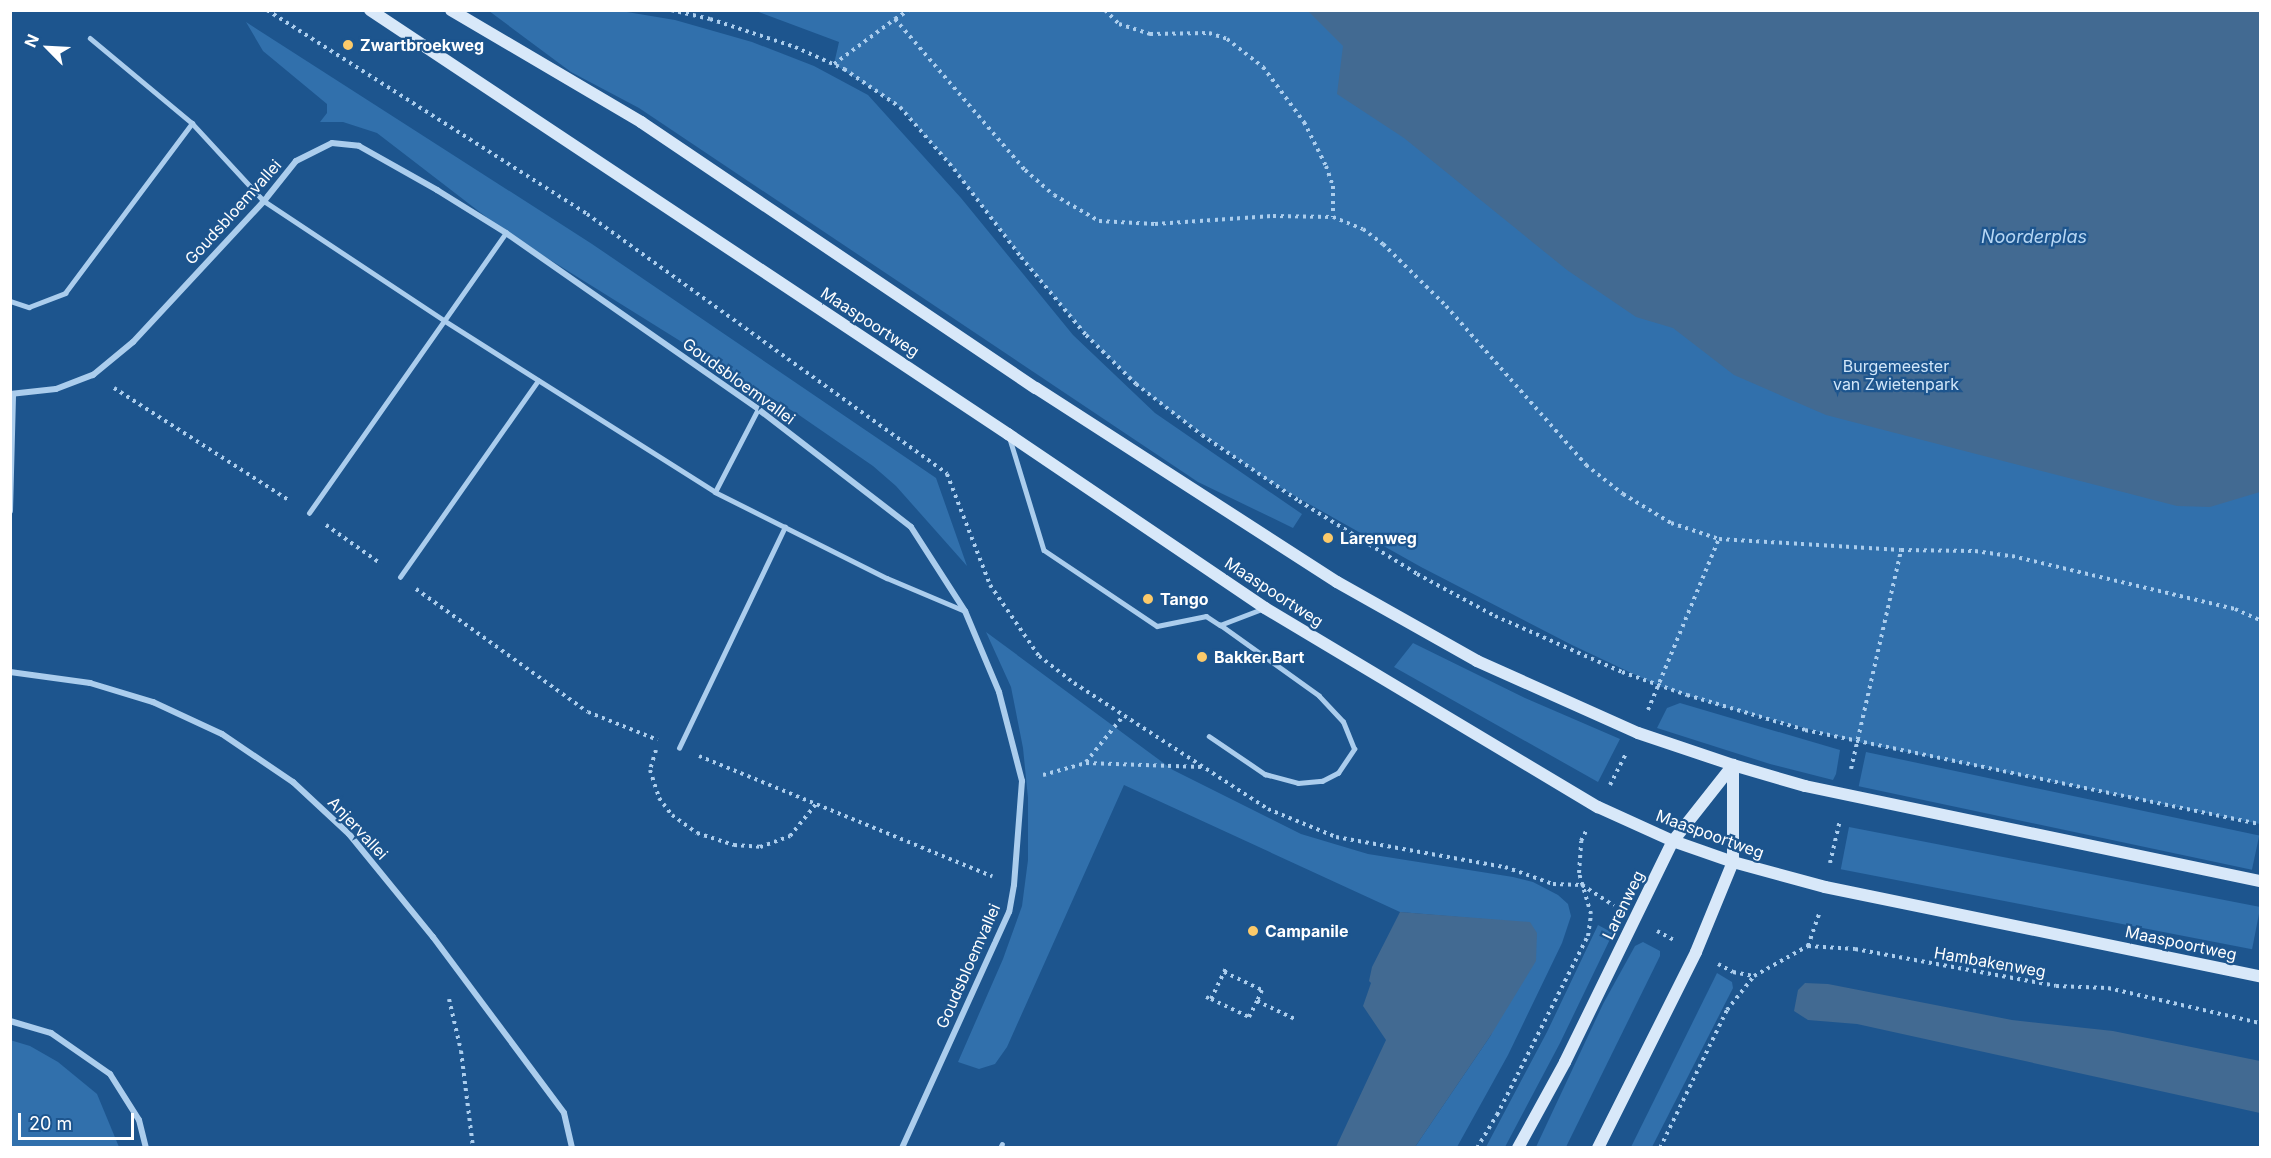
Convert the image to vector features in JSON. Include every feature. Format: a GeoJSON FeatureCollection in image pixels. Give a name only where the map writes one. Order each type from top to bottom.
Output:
{"type":"FeatureCollection","features":[{"type":"Feature","properties":{"kind":"main road","name":"Maaspoortweg"},"geometry":{"type":"LineString","coordinates":[[370,10],[1008,434],[1265,608],[1573,792],[1673,841],[1733,862],[1826,887],[2260,976]]}},
{"type":"Feature","properties":{"kind":"main road"},"geometry":{"type":"LineString","coordinates":[[451,10],[641,122],[1046,395],[1336,582],[1403,622],[1477,661],[1638,733],[1732,765],[1845,796],[2260,881]]}},
{"type":"Feature","properties":{"kind":"main road"},"geometry":{"type":"LineString","coordinates":[[1598,1148],[1684,977],[1733,862],[1732,765]]}},
{"type":"Feature","properties":{"kind":"main road","name":"Larenweg"},"geometry":{"type":"LineString","coordinates":[[1518,1148],[1564,1062],[1673,841],[1732,765]]}},
{"type":"Feature","properties":{"kind":"street","name":"Goudsbloemvallei"},"geometry":{"type":"LineString","coordinates":[[12,394],[56,389],[93,375],[133,342],[264,201],[296,161],[332,143],[359,146],[507,233],[758,409],[911,527],[965,611],[999,692],[1022,781],[1014,885],[1009,912],[902,1148]]}},
{"type":"Feature","properties":{"kind":"street"},"geometry":{"type":"LineString","coordinates":[[10,511],[12,394]]}},
{"type":"Feature","properties":{"kind":"street","name":"Anjervallei"},"geometry":{"type":"LineString","coordinates":[[10,672],[90,683],[153,702],[222,734],[293,782],[349,834],[433,937],[564,1113],[572,1148]]}},
{"type":"Feature","properties":{"kind":"street"},"geometry":{"type":"LineString","coordinates":[[10,1021],[51,1033],[110,1074],[139,1120],[146,1148]]}},
{"type":"Feature","properties":{"kind":"lane"},"geometry":{"type":"LineString","coordinates":[[90,38],[192,123],[264,201],[446,321],[715,492],[887,578],[965,611]]}},
{"type":"Feature","properties":{"kind":"lane"},"geometry":{"type":"LineString","coordinates":[[10,301],[28,307],[65,293],[192,123]]}},
{"type":"Feature","properties":{"kind":"lane"},"geometry":{"type":"LineString","coordinates":[[309,513],[507,233]]}},
{"type":"Feature","properties":{"kind":"lane"},"geometry":{"type":"LineString","coordinates":[[399,577],[538,381]]}},
{"type":"Feature","properties":{"kind":"lane"},"geometry":{"type":"LineString","coordinates":[[715,492],[758,409]]}},
{"type":"Feature","properties":{"kind":"lane"},"geometry":{"type":"LineString","coordinates":[[1008,434],[1044,550],[1157,626],[1206,616],[1319,696],[1343,722],[1354,749],[1338,773],[1322,781],[1298,783],[1265,774],[1209,736]]}},
{"type":"Feature","properties":{"kind":"lane"},"geometry":{"type":"LineString","coordinates":[[679,748],[785,527]]}},
{"type":"Feature","properties":{"kind":"lane"},"geometry":{"type":"LineString","coordinates":[[1220,625],[1265,608]]}},
{"type":"Feature","properties":{"kind":"path"},"geometry":{"type":"LineString","coordinates":[[267,10],[587,214],[947,474],[990,585],[1040,656],[1074,683],[1268,809],[1336,837],[1505,867],[1553,884],[1582,885],[1622,911]]}},
{"type":"Feature","properties":{"kind":"path"},"geometry":{"type":"LineString","coordinates":[[671,10],[710,19],[795,47],[834,64],[900,107],[954,169],[1021,257],[1086,335],[1136,384],[1171,412],[1306,506],[1463,600],[1557,645],[1659,686],[1754,716],[1858,742],[2260,824]]}},
{"type":"Feature","properties":{"kind":"path"},"geometry":{"type":"LineString","coordinates":[[834,64],[909,10]]}},
{"type":"Feature","properties":{"kind":"path"},"geometry":{"type":"LineString","coordinates":[[1105,10],[1119,24],[1150,34],[1209,33],[1227,39],[1263,67],[1304,122],[1326,166],[1333,186],[1333,217]]}},
{"type":"Feature","properties":{"kind":"path"},"geometry":{"type":"LineString","coordinates":[[896,19],[1025,170],[1054,195],[1099,220],[1155,224],[1273,216],[1333,217],[1363,229],[1391,252],[1446,306],[1586,465],[1623,494],[1671,523],[1719,539],[1901,550],[1975,551],[2012,556],[2235,609],[2260,620]]}},
{"type":"Feature","properties":{"kind":"path"},"geometry":{"type":"LineString","coordinates":[[93,375],[309,513],[588,712],[1014,885]]}},
{"type":"Feature","properties":{"kind":"path"},"geometry":{"type":"LineString","coordinates":[[1646,715],[1719,539]]}},
{"type":"Feature","properties":{"kind":"path"},"geometry":{"type":"LineString","coordinates":[[1849,774],[1901,550]]}},
{"type":"Feature","properties":{"kind":"path"},"geometry":{"type":"LineString","coordinates":[[1086,763],[1124,715]]}},
{"type":"Feature","properties":{"kind":"path"},"geometry":{"type":"LineString","coordinates":[[658,740],[650,770],[659,798],[672,815],[697,833],[734,845],[760,847],[790,836],[816,804]]}},
{"type":"Feature","properties":{"kind":"path"},"geometry":{"type":"LineString","coordinates":[[1608,789],[1632,744]]}},
{"type":"Feature","properties":{"kind":"path"},"geometry":{"type":"LineString","coordinates":[[1022,781],[1086,763],[1204,767]]}},
{"type":"Feature","properties":{"kind":"path"},"geometry":{"type":"LineString","coordinates":[[1829,868],[1839,824]]}},
{"type":"Feature","properties":{"kind":"path","name":"Larenweg"},"geometry":{"type":"LineString","coordinates":[[1477,1148],[1497,1115],[1588,936],[1591,914],[1579,873],[1581,841]]}},
{"type":"Feature","properties":{"kind":"path"},"geometry":{"type":"LineString","coordinates":[[1660,1148],[1727,1010],[1754,976],[1808,946],[1820,911]]}},
{"type":"Feature","properties":{"kind":"path","name":"Hambakenweg"},"geometry":{"type":"LineString","coordinates":[[1808,946],[1855,949],[2055,986],[2108,988],[2260,1023]]}},
{"type":"Feature","properties":{"kind":"path"},"geometry":{"type":"LineString","coordinates":[[1723,966],[1733,972],[1754,976]]}},
{"type":"Feature","properties":{"kind":"path"},"geometry":{"type":"LineString","coordinates":[[1206,997],[1249,1017],[1262,990],[1225,970],[1211,999]]}},
{"type":"Feature","properties":{"kind":"path"},"geometry":{"type":"LineString","coordinates":[[447,994],[461,1050],[473,1148]]}},
{"type":"Feature","properties":{"kind":"path"},"geometry":{"type":"LineString","coordinates":[[1257,1001],[1297,1020]]}},
{"type":"Feature","properties":{"kind":"green space"},"geometry":{"type":"Polygon","coordinates":[[[489,11],[621,11],[675,20],[752,42],[814,66],[868,95],[961,198],[1073,335],[1155,413],[1302,514],[1293,528],[1198,482],[639,108],[571,72],[489,11]]]}},
{"type":"Feature","properties":{"kind":"green space","name":"Burgemeester van Zwietenpark"},"geometry":{"type":"Polygon","coordinates":[[[756,11],[2260,11],[2260,824],[1858,742],[1720,706],[1659,686],[1572,645],[1421,567],[1270,482],[1171,412],[1136,384],[1086,335],[1021,257],[954,169],[900,107],[834,64],[839,42],[756,11]]]}},
{"type":"Feature","properties":{"kind":"green space"},"geometry":{"type":"Polygon","coordinates":[[[246,22],[592,244],[936,478],[967,566],[896,486],[873,466],[799,415],[507,233],[377,133],[343,122],[320,122],[327,113],[327,104],[263,51],[246,22]]]}},
{"type":"Feature","properties":{"kind":"green space"},"geometry":{"type":"Polygon","coordinates":[[[986,632],[1173,770],[1301,834],[1368,854],[1533,882],[1558,895],[1568,904],[1571,916],[1562,943],[1508,1055],[1457,1147],[1415,1147],[1491,1035],[1530,923],[1400,912],[1124,785],[1007,1047],[995,1064],[979,1069],[958,1062],[1003,959],[1022,906],[1028,860],[1028,798],[1023,748],[1011,687],[986,632]]]}},
{"type":"Feature","properties":{"kind":"green space"},"geometry":{"type":"Polygon","coordinates":[[[1413,643],[1525,698],[1620,739],[1598,782],[1394,667],[1413,643]]]}},
{"type":"Feature","properties":{"kind":"green space"},"geometry":{"type":"Polygon","coordinates":[[[1680,703],[1840,750],[1836,774],[1833,780],[1770,764],[1657,728],[1667,708],[1680,703]]]}},
{"type":"Feature","properties":{"kind":"green space"},"geometry":{"type":"Polygon","coordinates":[[[1866,752],[2259,836],[2252,870],[1859,786],[1866,752]]]}},
{"type":"Feature","properties":{"kind":"green space"},"geometry":{"type":"Polygon","coordinates":[[[1849,827],[2260,907],[2252,949],[1841,869],[1849,827]]]}},
{"type":"Feature","properties":{"kind":"green space"},"geometry":{"type":"Polygon","coordinates":[[[1598,925],[1613,933],[1560,1043],[1505,1147],[1486,1147],[1547,1032],[1598,925]]]}},
{"type":"Feature","properties":{"kind":"green space"},"geometry":{"type":"Polygon","coordinates":[[[1643,942],[1660,951],[1660,956],[1566,1147],[1536,1147],[1603,1004],[1635,946],[1643,942]]]}},
{"type":"Feature","properties":{"kind":"green space"},"geometry":{"type":"Polygon","coordinates":[[[1717,973],[1732,982],[1733,988],[1652,1147],[1631,1147],[1717,973]]]}},
{"type":"Feature","properties":{"kind":"green space"},"geometry":{"type":"Polygon","coordinates":[[[10,1040],[30,1046],[58,1062],[97,1094],[119,1147],[11,1147],[10,1040]]]}},
{"type":"Feature","properties":{"kind":"water","name":"Noorderplas"},"geometry":{"type":"Polygon","coordinates":[[[1308,11],[2260,11],[2260,492],[2210,507],[2177,506],[1826,415],[1734,375],[1673,328],[1636,317],[1567,270],[1404,138],[1337,94],[1343,46],[1308,11]]]}},
{"type":"Feature","properties":{"kind":"water"},"geometry":{"type":"Polygon","coordinates":[[[1400,912],[1530,922],[1537,933],[1536,961],[1491,1035],[1415,1147],[1336,1147],[1386,1040],[1363,1006],[1371,983],[1369,981],[1372,967],[1400,912]]]}},
{"type":"Feature","properties":{"kind":"water"},"geometry":{"type":"Polygon","coordinates":[[[1805,983],[1828,984],[2012,1020],[2113,1031],[2260,1061],[2260,1113],[1857,1024],[1808,1020],[1794,1011],[1798,990],[1805,983]]]}},
{"type":"Feature","properties":{"kind":"place","name":"Zwartbroekweg"},"geometry":{"type":"Point","coordinates":[348,45]}},
{"type":"Feature","properties":{"kind":"place","name":"Larenweg"},"geometry":{"type":"Point","coordinates":[1328,538]}},
{"type":"Feature","properties":{"kind":"place","name":"Tango"},"geometry":{"type":"Point","coordinates":[1148,599]}},
{"type":"Feature","properties":{"kind":"place","name":"Bakker Bart"},"geometry":{"type":"Point","coordinates":[1202,657]}},
{"type":"Feature","properties":{"kind":"place","name":"Campanile"},"geometry":{"type":"Point","coordinates":[1253,931]}}]}
